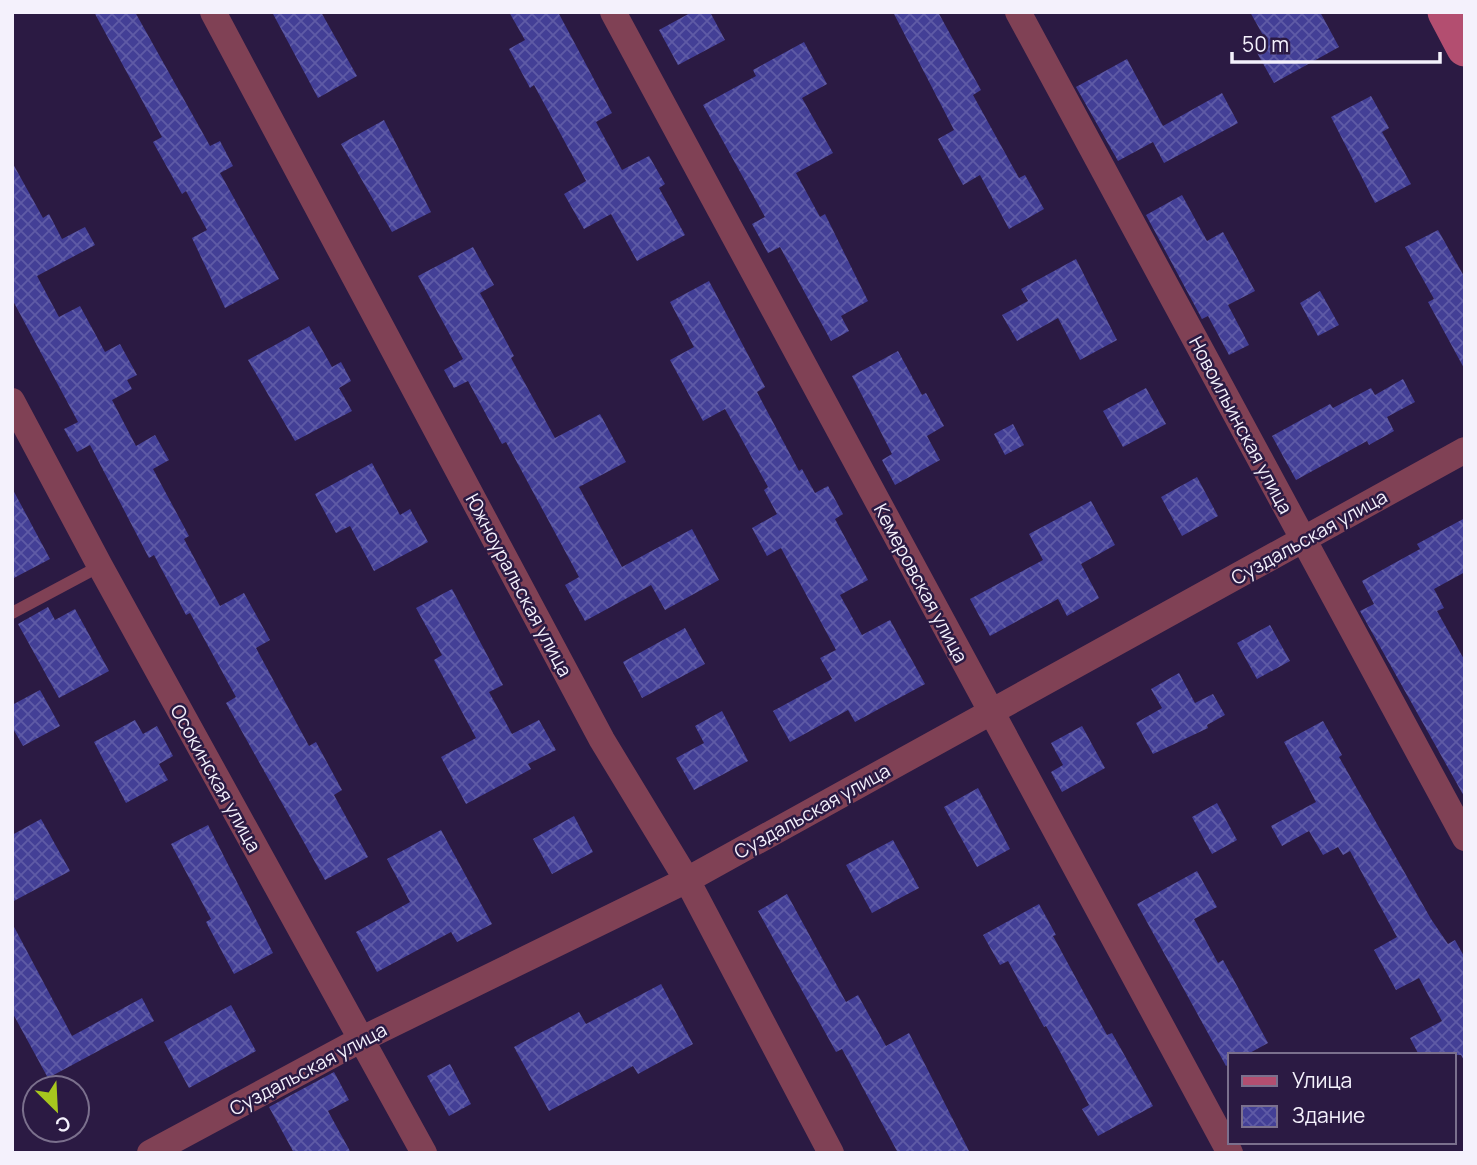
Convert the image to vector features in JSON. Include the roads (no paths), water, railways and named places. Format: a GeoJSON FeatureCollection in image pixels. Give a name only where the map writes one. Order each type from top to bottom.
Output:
{"type":"FeatureCollection","features":[{"type":"Feature","properties":{"kind":"main road"},"geometry":{"type":"LineString","coordinates":[[1446,12],[1465,48]]}},
{"type":"Feature","properties":{"kind":"street","name":"Южноуральская улица"},"geometry":{"type":"LineString","coordinates":[[213,12],[602,740],[687,880],[831,1153]]}},
{"type":"Feature","properties":{"kind":"street","name":"Кемеровская улица"},"geometry":{"type":"LineString","coordinates":[[612,12],[1230,1153]]}},
{"type":"Feature","properties":{"kind":"street","name":"Новоильинская улица"},"geometry":{"type":"LineString","coordinates":[[1018,12],[1465,838]]}},
{"type":"Feature","properties":{"kind":"street","name":"Осокинская улица"},"geometry":{"type":"LineString","coordinates":[[12,401],[100,566],[424,1153]]}},
{"type":"Feature","properties":{"kind":"street","name":"Суздальская улица"},"geometry":{"type":"LineString","coordinates":[[150,1153],[360,1040],[687,880],[1465,450]]}},
{"type":"Feature","properties":{"kind":"lane"},"geometry":{"type":"LineString","coordinates":[[12,613],[100,566]]}}]}
